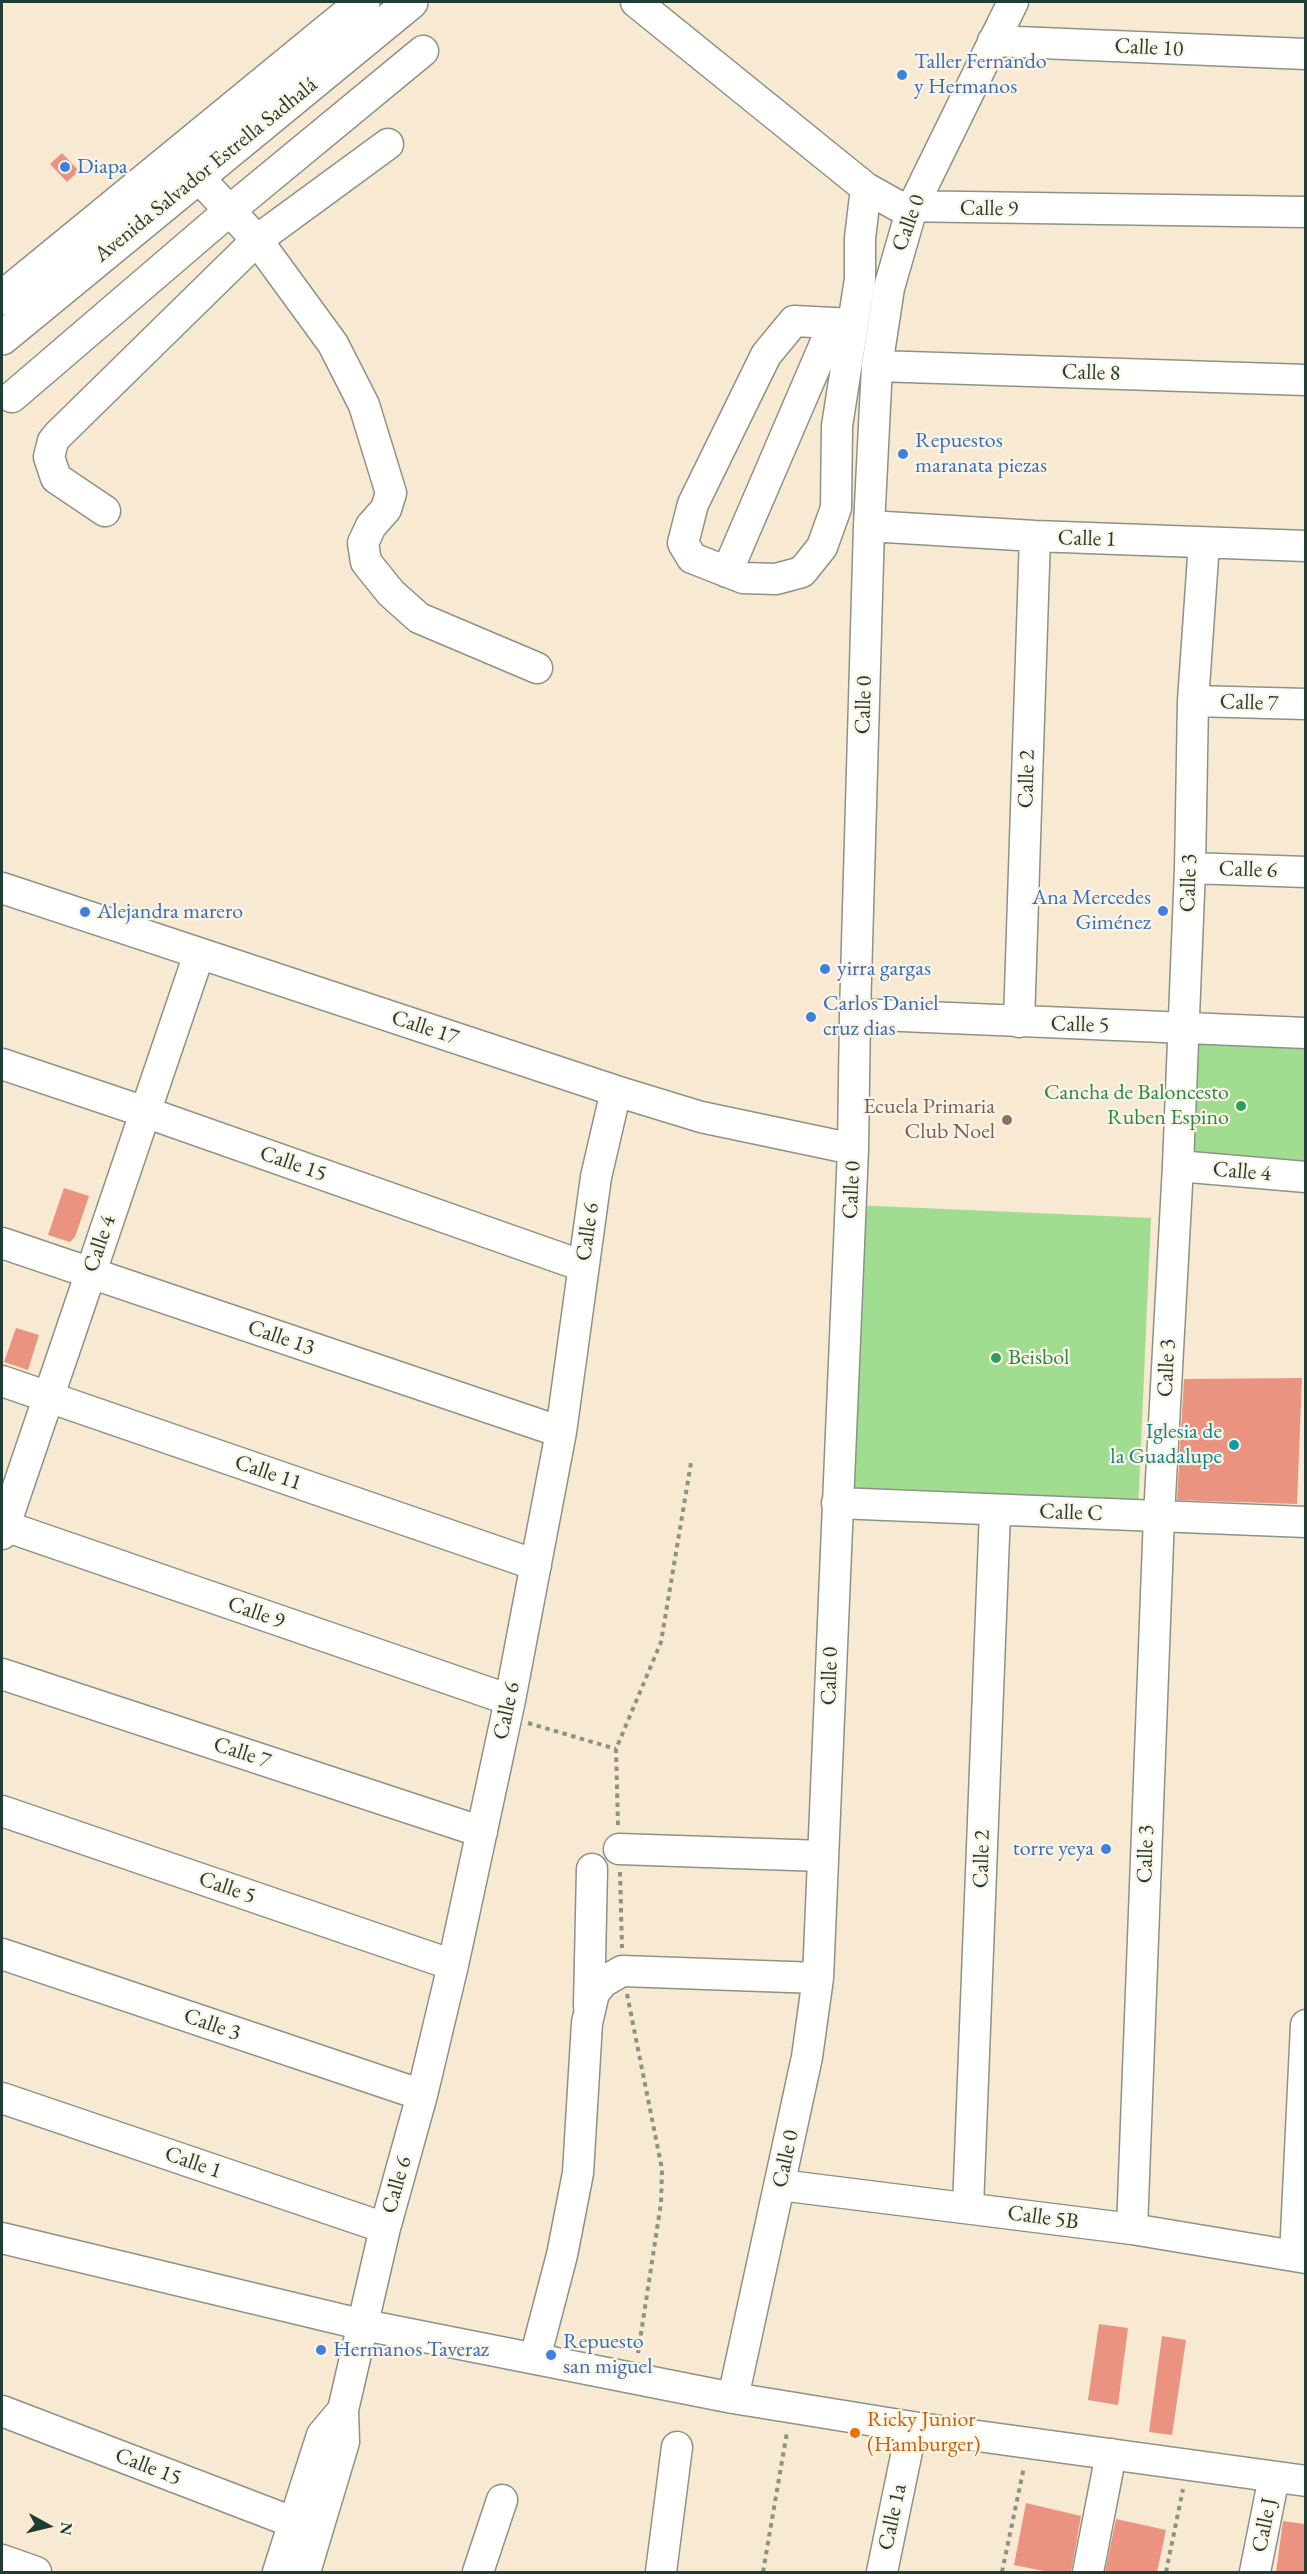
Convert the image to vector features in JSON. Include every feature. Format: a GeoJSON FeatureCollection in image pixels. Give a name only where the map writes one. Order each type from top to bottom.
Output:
{"type":"FeatureCollection","features":[{"type":"Feature","properties":{"kind":"highway"},"geometry":{"type":"LineString","coordinates":[[2,276],[326,2]]}},
{"type":"Feature","properties":{"kind":"highway","name":"Avenida Salvador Estrella Sadhalá"},"geometry":{"type":"LineString","coordinates":[[2,298],[363,2]]}},
{"type":"Feature","properties":{"kind":"highway","name":"Avenida Salvador Estrella Sadhalá"},"geometry":{"type":"LineString","coordinates":[[2,338],[411,2]]}},
{"type":"Feature","properties":{"kind":"street","name":"Calle 9"},"geometry":{"type":"LineString","coordinates":[[636,2],[867,188],[898,206],[1305,212]]}},
{"type":"Feature","properties":{"kind":"street","name":"Calle 0"},"geometry":{"type":"LineString","coordinates":[[733,2398],[807,2057],[818,1978],[854,1149],[855,1014],[869,526],[877,366],[889,288],[912,208],[1013,2]]}},
{"type":"Feature","properties":{"kind":"street","name":"Calle 10"},"geometry":{"type":"LineString","coordinates":[[993,41],[1305,54]]}},
{"type":"Feature","properties":{"kind":"street"},"geometry":{"type":"LineString","coordinates":[[12,397],[229,211],[423,51]]}},
{"type":"Feature","properties":{"kind":"street"},"geometry":{"type":"LineString","coordinates":[[105,512],[56,478],[49,457],[53,441],[256,240],[388,144]]}},
{"type":"Feature","properties":{"kind":"street"},"geometry":{"type":"LineString","coordinates":[[198,177],[256,240],[333,344],[364,405],[391,493],[386,509],[371,526],[363,543],[366,562],[391,593],[419,618],[537,668]]}},
{"type":"Feature","properties":{"kind":"street"},"geometry":{"type":"LineString","coordinates":[[727,572],[843,323],[860,279],[860,238],[867,188]]}},
{"type":"Feature","properties":{"kind":"street"},"geometry":{"type":"LineString","coordinates":[[794,321],[843,323],[837,426],[836,508],[822,547],[802,572],[777,579],[743,578],[692,558],[683,543],[693,504],[766,355],[794,321]]}},
{"type":"Feature","properties":{"kind":"street","name":"Calle 8"},"geometry":{"type":"LineString","coordinates":[[877,366],[1305,380]]}},
{"type":"Feature","properties":{"kind":"street","name":"Calle 1"},"geometry":{"type":"LineString","coordinates":[[869,526],[1035,536],[1305,546]]}},
{"type":"Feature","properties":{"kind":"street","name":"Calle 2"},"geometry":{"type":"LineString","coordinates":[[1019,1022],[1035,536]]}},
{"type":"Feature","properties":{"kind":"street","name":"Calle 3"},"geometry":{"type":"LineString","coordinates":[[1132,2229],[1159,1516],[1178,1166],[1190,868],[1193,701],[1204,543]]}},
{"type":"Feature","properties":{"kind":"street","name":"Calle 7"},"geometry":{"type":"LineString","coordinates":[[1193,701],[1305,704]]}},
{"type":"Feature","properties":{"kind":"street","name":"Calle 6"},"geometry":{"type":"LineString","coordinates":[[1190,868],[1305,872]]}},
{"type":"Feature","properties":{"kind":"street","name":"Calle 17"},"geometry":{"type":"LineString","coordinates":[[2,888],[616,1091],[701,1117],[854,1149]]}},
{"type":"Feature","properties":{"kind":"street","name":"Calle 4"},"geometry":{"type":"LineString","coordinates":[[2,1529],[199,954]]}},
{"type":"Feature","properties":{"kind":"street","name":"Calle 5"},"geometry":{"type":"LineString","coordinates":[[855,1014],[1305,1033]]}},
{"type":"Feature","properties":{"kind":"street","name":"Calle 15"},"geometry":{"type":"LineString","coordinates":[[2,1064],[583,1266]]}},
{"type":"Feature","properties":{"kind":"street","name":"Calle 6"},"geometry":{"type":"LineString","coordinates":[[343,2410],[385,2228],[422,2095],[482,1832],[561,1432],[596,1177],[616,1091]]}},
{"type":"Feature","properties":{"kind":"street","name":"Calle 4"},"geometry":{"type":"LineString","coordinates":[[1178,1166],[1305,1177]]}},
{"type":"Feature","properties":{"kind":"street","name":"Calle 13"},"geometry":{"type":"LineString","coordinates":[[2,1243],[561,1432]]}},
{"type":"Feature","properties":{"kind":"street","name":"Calle 11"},"geometry":{"type":"LineString","coordinates":[[2,1381],[536,1565]]}},
{"type":"Feature","properties":{"kind":"street","name":"Calle C"},"geometry":{"type":"LineString","coordinates":[[837,1503],[1305,1522]]}},
{"type":"Feature","properties":{"kind":"street","name":"Calle 2"},"geometry":{"type":"LineString","coordinates":[[968,2208],[995,1511]]}},
{"type":"Feature","properties":{"kind":"street","name":"Calle 9"},"geometry":{"type":"LineString","coordinates":[[2,1529],[508,1706]]}},
{"type":"Feature","properties":{"kind":"street","name":"Calle 7"},"geometry":{"type":"LineString","coordinates":[[2,1674],[482,1832]]}},
{"type":"Feature","properties":{"kind":"street","name":"Calle 5"},"geometry":{"type":"LineString","coordinates":[[2,1811],[453,1965]]}},
{"type":"Feature","properties":{"kind":"street"},"geometry":{"type":"LineString","coordinates":[[619,1850],[823,1856]]}},
{"type":"Feature","properties":{"kind":"street"},"geometry":{"type":"LineString","coordinates":[[535,2358],[562,2255],[578,2173],[589,2006],[592,1869]]}},
{"type":"Feature","properties":{"kind":"street","name":"Calle 3"},"geometry":{"type":"LineString","coordinates":[[2,1954],[422,2095]]}},
{"type":"Feature","properties":{"kind":"street"},"geometry":{"type":"LineString","coordinates":[[589,2006],[594,1993],[603,1982],[622,1971],[818,1978]]}},
{"type":"Feature","properties":{"kind":"street"},"geometry":{"type":"LineString","coordinates":[[1300,2257],[1305,2025]]}},
{"type":"Feature","properties":{"kind":"street","name":"Calle 1"},"geometry":{"type":"LineString","coordinates":[[2,2098],[385,2228]]}},
{"type":"Feature","properties":{"kind":"street","name":"Calle 5B"},"geometry":{"type":"LineString","coordinates":[[780,2185],[1132,2229],[1300,2257]]}},
{"type":"Feature","properties":{"kind":"street"},"geometry":{"type":"LineString","coordinates":[[2,2238],[364,2325],[733,2398],[912,2427],[1305,2481]]}},
{"type":"Feature","properties":{"kind":"street"},"geometry":{"type":"LineString","coordinates":[[278,2572],[322,2435],[343,2410]]}},
{"type":"Feature","properties":{"kind":"street"},"geometry":{"type":"LineString","coordinates":[[305,2572],[344,2442],[343,2410]]}},
{"type":"Feature","properties":{"kind":"street","name":"Calle 15"},"geometry":{"type":"LineString","coordinates":[[2,2411],[295,2523]]}},
{"type":"Feature","properties":{"kind":"street","name":"Calle 1a"},"geometry":{"type":"LineString","coordinates":[[882,2572],[912,2427]]}},
{"type":"Feature","properties":{"kind":"street"},"geometry":{"type":"LineString","coordinates":[[661,2572],[677,2447]]}},
{"type":"Feature","properties":{"kind":"street"},"geometry":{"type":"LineString","coordinates":[[1088,2572],[1111,2454]]}},
{"type":"Feature","properties":{"kind":"street","name":"Calle J"},"geometry":{"type":"LineString","coordinates":[[1255,2572],[1274,2477]]}},
{"type":"Feature","properties":{"kind":"street"},"geometry":{"type":"LineString","coordinates":[[478,2572],[502,2500]]}},
{"type":"Feature","properties":{"kind":"street"},"geometry":{"type":"LineString","coordinates":[[2,2560],[36,2572]]}},
{"type":"Feature","properties":{"kind":"path"},"geometry":{"type":"LineString","coordinates":[[508,1706],[543,1729],[577,1736],[616,1749],[661,1642],[691,1463]]}},
{"type":"Feature","properties":{"kind":"path"},"geometry":{"type":"LineString","coordinates":[[622,1971],[662,2169],[662,2203],[634,2378]]}},
{"type":"Feature","properties":{"kind":"path"},"geometry":{"type":"LineString","coordinates":[[763,2572],[792,2408]]}},
{"type":"Feature","properties":{"kind":"path"},"geometry":{"type":"LineString","coordinates":[[1002,2572],[1029,2443]]}},
{"type":"Feature","properties":{"kind":"path"},"geometry":{"type":"LineString","coordinates":[[1166,2572],[1188,2465]]}},
{"type":"Feature","properties":{"kind":"green space","name":"Cancha de Baloncesto Ruben Espino"},"geometry":{"type":"Polygon","coordinates":[[[1179,1043],[1305,1048],[1305,1174],[1175,1163],[1179,1043]]]}},
{"type":"Feature","properties":{"kind":"green space","name":"Beisbol"},"geometry":{"type":"Polygon","coordinates":[[[853,1205],[1151,1218],[1138,1512],[843,1499],[853,1205]]]}},
{"type":"Feature","properties":{"kind":"building","name":"Diapa"},"geometry":{"type":"Polygon","coordinates":[[[62,153],[79,171],[67,182],[50,164],[62,153]]]}},
{"type":"Feature","properties":{"kind":"building"},"geometry":{"type":"Polygon","coordinates":[[[64,1188],[89,1196],[75,1237],[70,1242],[48,1235],[64,1188]]]}},
{"type":"Feature","properties":{"kind":"building"},"geometry":{"type":"Polygon","coordinates":[[[16,1328],[39,1335],[28,1370],[4,1362],[16,1328]]]}},
{"type":"Feature","properties":{"kind":"building","name":"Iglesia de la Guadalupe"},"geometry":{"type":"Polygon","coordinates":[[[1302,1378],[1297,1504],[1177,1500],[1184,1379],[1302,1378]]]}},
{"type":"Feature","properties":{"kind":"building"},"geometry":{"type":"Polygon","coordinates":[[[1099,2324],[1128,2328],[1118,2405],[1088,2400],[1099,2324]]]}},
{"type":"Feature","properties":{"kind":"building"},"geometry":{"type":"Polygon","coordinates":[[[1162,2336],[1186,2340],[1172,2435],[1149,2432],[1162,2336]]]}},
{"type":"Feature","properties":{"kind":"building"},"geometry":{"type":"Polygon","coordinates":[[[1026,2503],[1081,2516],[1071,2572],[1049,2572],[1014,2565],[1026,2503]]]}},
{"type":"Feature","properties":{"kind":"building"},"geometry":{"type":"Polygon","coordinates":[[[1116,2519],[1166,2530],[1157,2572],[1105,2572],[1116,2519]]]}},
{"type":"Feature","properties":{"kind":"building"},"geometry":{"type":"Polygon","coordinates":[[[1283,2521],[1305,2524],[1305,2572],[1276,2572],[1283,2521]]]}},
{"type":"Feature","properties":{"kind":"place","name":"Taller Fernando y Hermanos"},"geometry":{"type":"Point","coordinates":[902,75]}},
{"type":"Feature","properties":{"kind":"place","name":"Diapa"},"geometry":{"type":"Point","coordinates":[65,167]}},
{"type":"Feature","properties":{"kind":"place","name":"Repuestos maranata piezas"},"geometry":{"type":"Point","coordinates":[903,454]}},
{"type":"Feature","properties":{"kind":"place","name":"Ana Mercedes Giménez"},"geometry":{"type":"Point","coordinates":[1163,911]}},
{"type":"Feature","properties":{"kind":"place","name":"Alejandra marero"},"geometry":{"type":"Point","coordinates":[85,912]}},
{"type":"Feature","properties":{"kind":"place","name":"yirra gargas"},"geometry":{"type":"Point","coordinates":[825,969]}},
{"type":"Feature","properties":{"kind":"place","name":"Carlos Daniel cruz dias"},"geometry":{"type":"Point","coordinates":[811,1017]}},
{"type":"Feature","properties":{"kind":"place","name":"Cancha de Baloncesto Ruben Espino"},"geometry":{"type":"Point","coordinates":[1241,1106]}},
{"type":"Feature","properties":{"kind":"place","name":"Ecuela Primaria Club Noel"},"geometry":{"type":"Point","coordinates":[1007,1120]}},
{"type":"Feature","properties":{"kind":"place","name":"Beisbol"},"geometry":{"type":"Point","coordinates":[996,1358]}},
{"type":"Feature","properties":{"kind":"place","name":"Iglesia de la Guadalupe"},"geometry":{"type":"Point","coordinates":[1234,1445]}},
{"type":"Feature","properties":{"kind":"place","name":"torre yeya"},"geometry":{"type":"Point","coordinates":[1106,1849]}},
{"type":"Feature","properties":{"kind":"place","name":"Hermanos Taveraz"},"geometry":{"type":"Point","coordinates":[321,2350]}},
{"type":"Feature","properties":{"kind":"place","name":"Repuesto san miguel"},"geometry":{"type":"Point","coordinates":[551,2355]}},
{"type":"Feature","properties":{"kind":"place","name":"Ricky Junior (Hamburger)"},"geometry":{"type":"Point","coordinates":[855,2433]}}]}
